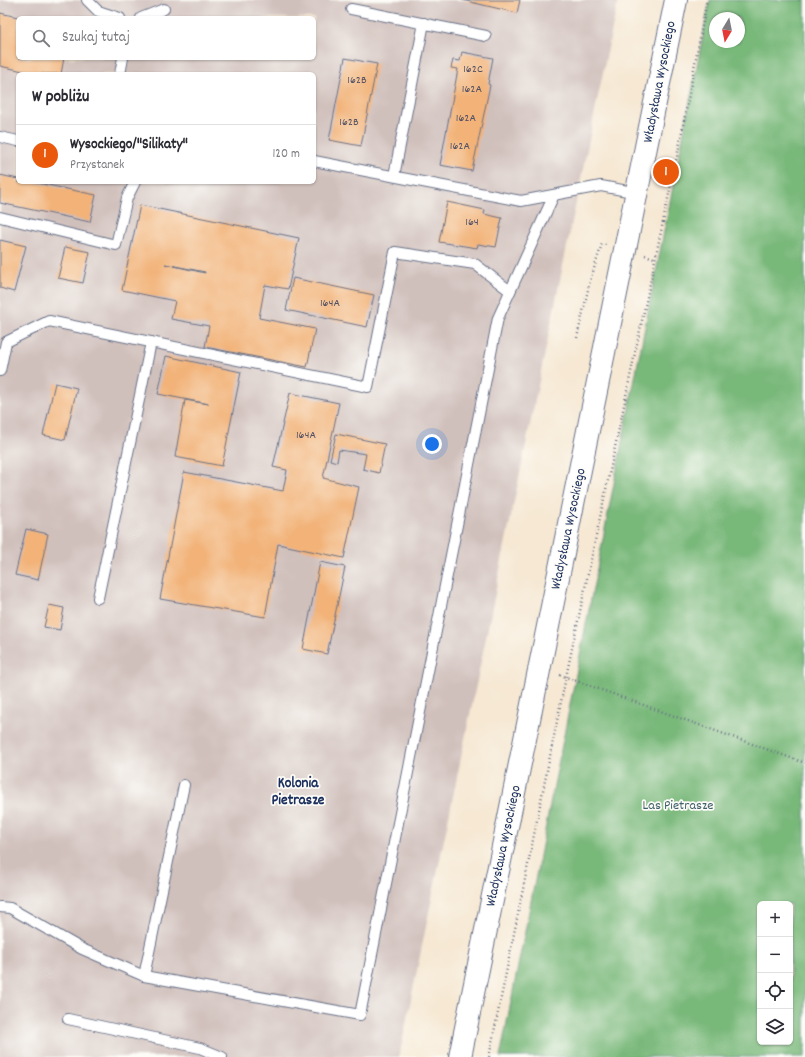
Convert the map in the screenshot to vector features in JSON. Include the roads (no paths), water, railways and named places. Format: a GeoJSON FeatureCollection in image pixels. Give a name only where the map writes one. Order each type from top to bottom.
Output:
{"type":"FeatureCollection","features":[{"type":"Feature","properties":{"kind":"main road","name":"Władysława Wysockiego"},"geometry":{"type":"LineString","coordinates":[[457,1053],[540,668],[638,193],[676,0]]}},
{"type":"Feature","properties":{"kind":"lane"},"geometry":{"type":"LineString","coordinates":[[87,0],[98,11],[114,16]]}},
{"type":"Feature","properties":{"kind":"lane"},"geometry":{"type":"LineString","coordinates":[[146,16],[164,9]]}},
{"type":"Feature","properties":{"kind":"lane"},"geometry":{"type":"LineString","coordinates":[[351,9],[486,36]]}},
{"type":"Feature","properties":{"kind":"lane"},"geometry":{"type":"LineString","coordinates":[[394,176],[424,24]]}},
{"type":"Feature","properties":{"kind":"lane"},"geometry":{"type":"LineString","coordinates":[[120,72],[122,60]]}},
{"type":"Feature","properties":{"kind":"lane"},"geometry":{"type":"LineString","coordinates":[[0,137],[16,141]]}},
{"type":"Feature","properties":{"kind":"lane"},"geometry":{"type":"LineString","coordinates":[[316,161],[521,201],[601,186],[638,193]]}},
{"type":"Feature","properties":{"kind":"lane"},"geometry":{"type":"LineString","coordinates":[[0,217],[116,245],[127,198],[133,184]]}},
{"type":"Feature","properties":{"kind":"lane"},"geometry":{"type":"LineString","coordinates":[[0,906],[10,908],[82,949],[144,976],[360,1015],[498,318],[554,195]]}},
{"type":"Feature","properties":{"kind":"lane"},"geometry":{"type":"LineString","coordinates":[[0,371],[6,342],[49,321],[368,387],[395,252],[475,264],[510,291]]}},
{"type":"Feature","properties":{"kind":"lane"},"geometry":{"type":"LineString","coordinates":[[98,598],[151,342]]}},
{"type":"Feature","properties":{"kind":"lane"},"geometry":{"type":"LineString","coordinates":[[144,976],[184,785]]}},
{"type":"Feature","properties":{"kind":"lane"},"geometry":{"type":"LineString","coordinates":[[68,1019],[199,1053],[222,1057]]}},
{"type":"Feature","properties":{"kind":"place","name":"Wysockiego/\"Silikaty\""},"geometry":{"type":"Point","coordinates":[666,172]}},
{"type":"Feature","properties":{"kind":"district","name":"Kolonia Pietrasze"},"geometry":{"type":"Point","coordinates":[298,792]}},
{"type":"Feature","properties":{"kind":"park label","name":"Las Pietrasze"},"geometry":{"type":"Point","coordinates":[678,806]}}]}
